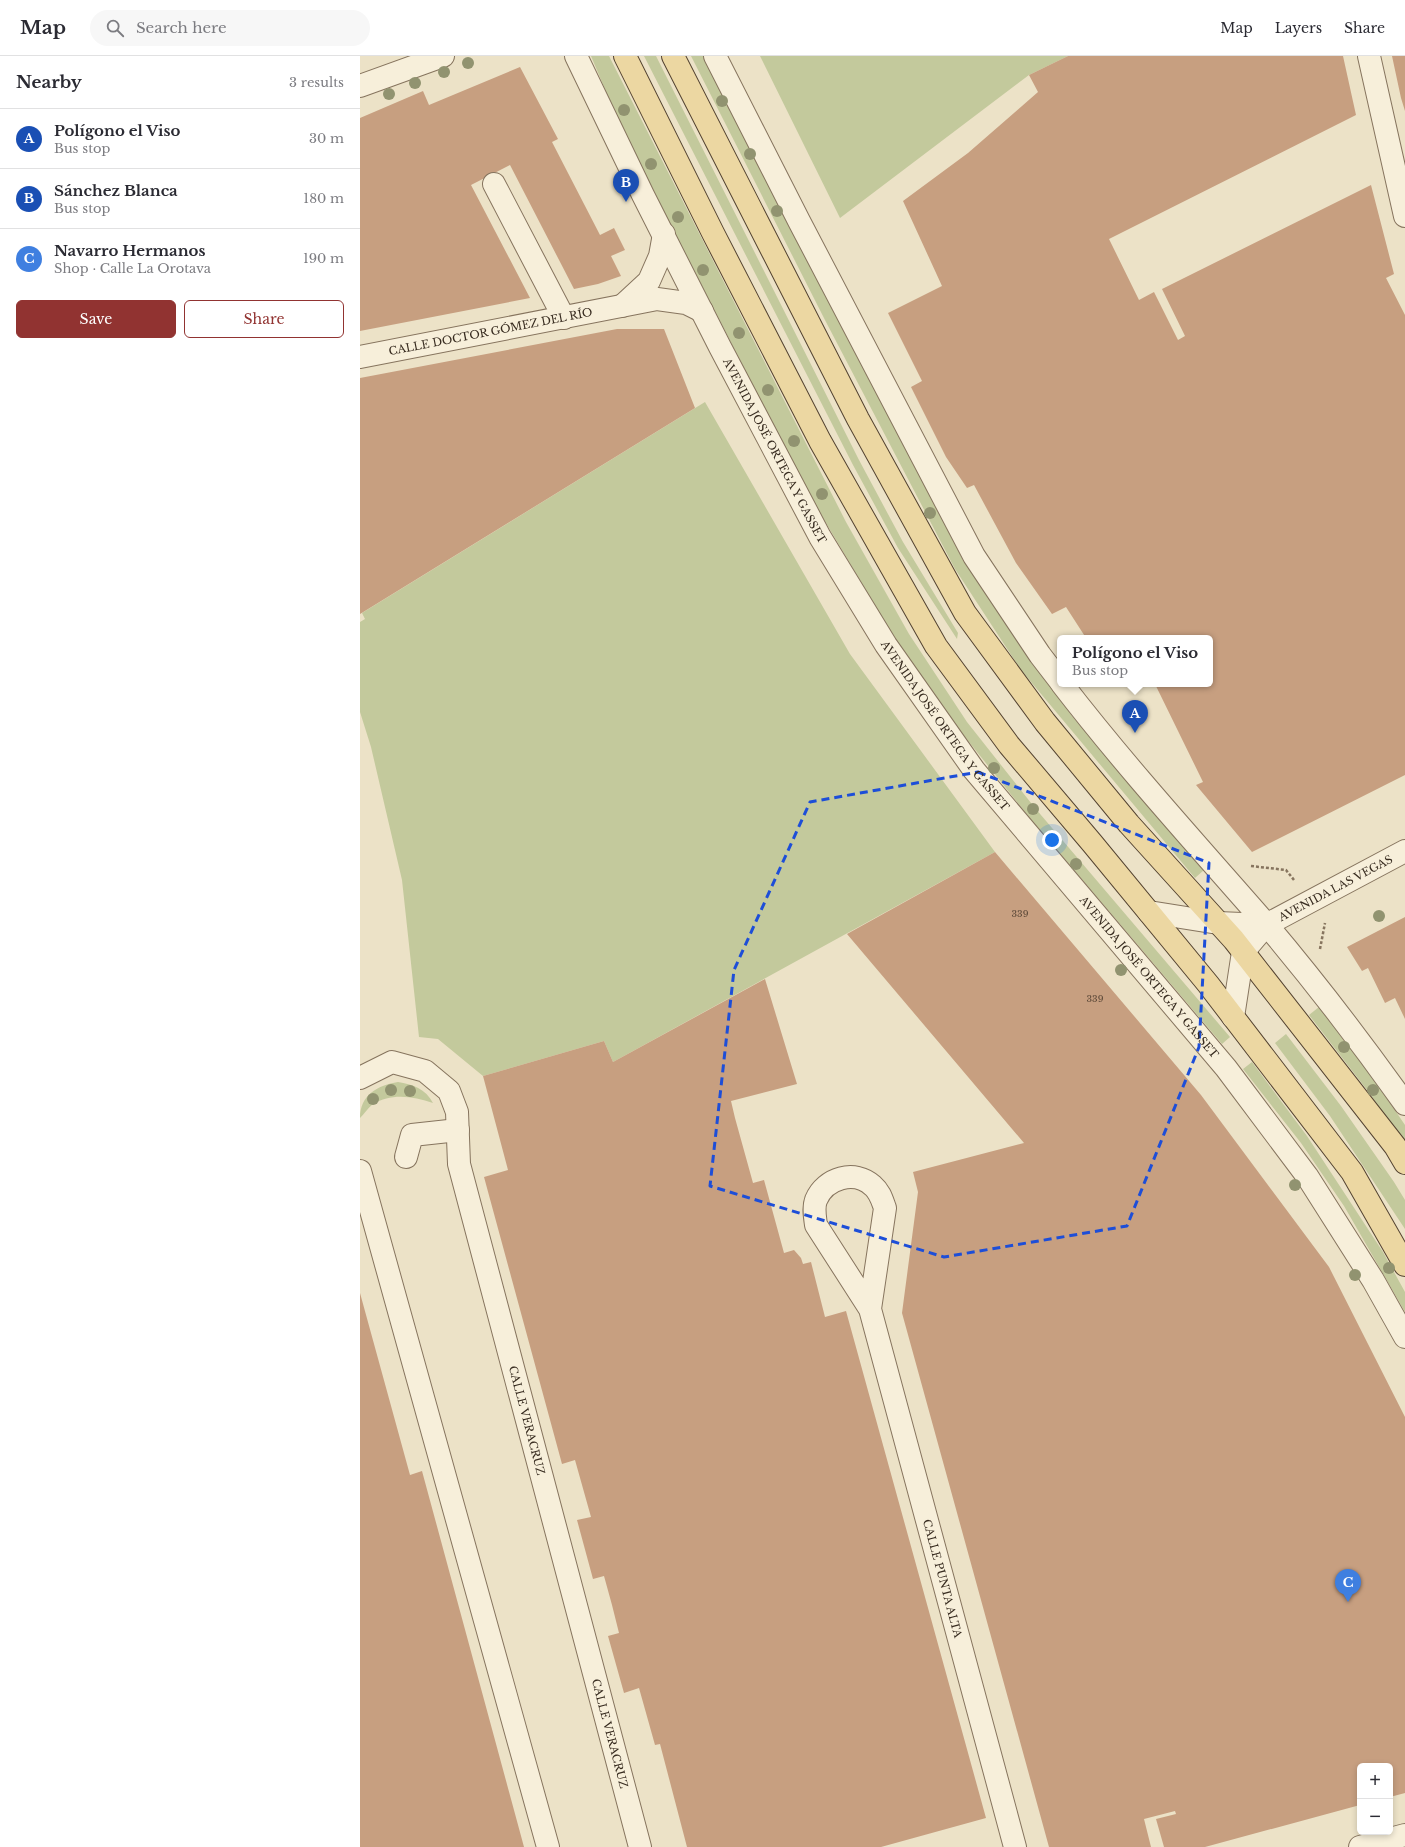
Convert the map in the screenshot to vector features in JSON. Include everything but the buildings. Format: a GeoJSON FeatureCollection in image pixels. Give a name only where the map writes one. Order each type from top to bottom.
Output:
{"type":"FeatureCollection","features":[{"type":"Feature","properties":{"kind":"main road"},"geometry":{"type":"LineString","coordinates":[[625,56],[713,233],[820,441],[936,646],[1009,745],[1149,912],[1233,1017],[1352,1172],[1405,1265]]}},
{"type":"Feature","properties":{"kind":"main road"},"geometry":{"type":"LineString","coordinates":[[672,56],[858,419],[965,613],[1050,728],[1130,824],[1243,952],[1395,1146],[1405,1163]]}},
{"type":"Feature","properties":{"kind":"street"},"geometry":{"type":"LineString","coordinates":[[360,86],[443,56]]}},
{"type":"Feature","properties":{"kind":"street","name":"AVENIDA JOSÉ ORTEGA Y GASSET"},"geometry":{"type":"LineString","coordinates":[[576,56],[643,195],[820,537],[886,645],[974,770],[1226,1068],[1307,1176],[1373,1280],[1405,1337]]}},
{"type":"Feature","properties":{"kind":"street"},"geometry":{"type":"LineString","coordinates":[[715,56],[867,353],[974,556],[1057,677]]}},
{"type":"Feature","properties":{"kind":"street"},"geometry":{"type":"LineString","coordinates":[[1369,56],[1405,216]]}},
{"type":"Feature","properties":{"kind":"street"},"geometry":{"type":"LineString","coordinates":[[494,184],[564,318]]}},
{"type":"Feature","properties":{"kind":"street"},"geometry":{"type":"LineString","coordinates":[[622,306],[649,280],[660,256],[664,234]]}},
{"type":"Feature","properties":{"kind":"street","name":"CALLE DOCTOR GÓMEZ DEL RÍO"},"geometry":{"type":"LineString","coordinates":[[360,357],[657,299],[686,303],[702,311]]}},
{"type":"Feature","properties":{"kind":"street"},"geometry":{"type":"LineString","coordinates":[[1064,687],[1131,768],[1266,925],[1359,1039],[1405,1104]]}},
{"type":"Feature","properties":{"kind":"street","name":"AVENIDA LAS VEGAS"},"geometry":{"type":"LineString","coordinates":[[1266,925],[1405,851]]}},
{"type":"Feature","properties":{"kind":"street"},"geometry":{"type":"LineString","coordinates":[[1149,912],[1218,923],[1266,925]]}},
{"type":"Feature","properties":{"kind":"street"},"geometry":{"type":"LineString","coordinates":[[1233,1017],[1243,952],[1266,925]]}},
{"type":"Feature","properties":{"kind":"street","name":"CALLE VERACRUZ"},"geometry":{"type":"LineString","coordinates":[[360,1078],[392,1062],[425,1071],[449,1091],[458,1112],[459,1164],[640,1847]]}},
{"type":"Feature","properties":{"kind":"street"},"geometry":{"type":"LineString","coordinates":[[406,1157],[412,1135],[458,1130]]}},
{"type":"Feature","properties":{"kind":"street"},"geometry":{"type":"LineString","coordinates":[[360,1171],[548,1847]]}},
{"type":"Feature","properties":{"kind":"street","name":"CALLE PUNTA ALTA"},"geometry":{"type":"LineString","coordinates":[[870,1309],[885,1208],[880,1195],[873,1186],[863,1179],[852,1177],[840,1178],[829,1183],[821,1191],[816,1201],[814,1213],[816,1225],[870,1309],[1015,1847]]}},
{"type":"Feature","properties":{"kind":"street"},"geometry":{"type":"LineString","coordinates":[[1360,1847],[1405,1834]]}},
{"type":"Feature","properties":{"kind":"highlighted area"},"geometry":{"type":"Polygon","coordinates":[[[978,772],[1209,863],[1199,1047],[1127,1226],[944,1257],[710,1186],[734,970],[810,802],[978,772]]]}},
{"type":"Feature","properties":{"kind":"green space"},"geometry":{"type":"Polygon","coordinates":[[[591,56],[609,56],[846,522],[909,634],[967,722],[1035,808],[1230,1037],[1222,1044],[1029,817],[961,732],[899,646],[807,491],[622,130],[591,56]]]}},
{"type":"Feature","properties":{"kind":"green space"},"geometry":{"type":"Polygon","coordinates":[[[644,56],[656,56],[859,460],[903,542],[958,633],[957,639],[898,548],[853,465],[644,56]]]}},
{"type":"Feature","properties":{"kind":"green space"},"geometry":{"type":"Polygon","coordinates":[[[691,56],[704,56],[963,560],[1072,716],[1204,870],[1195,878],[1021,670],[955,569],[826,322],[691,56]]]}},
{"type":"Feature","properties":{"kind":"green space"},"geometry":{"type":"Polygon","coordinates":[[[760,56],[1068,56],[1029,75],[840,218],[760,56]]]}},
{"type":"Feature","properties":{"kind":"green space"},"geometry":{"type":"Polygon","coordinates":[[[705,402],[850,654],[995,852],[613,1062],[604,1041],[483,1076],[438,1039],[419,1037],[402,880],[371,747],[360,712],[360,622],[365,619],[362,613],[705,402]]]}},
{"type":"Feature","properties":{"kind":"green space"},"geometry":{"type":"Polygon","coordinates":[[[1319,1007],[1375,1081],[1405,1125],[1405,1144],[1367,1090],[1309,1015],[1319,1007]]]}},
{"type":"Feature","properties":{"kind":"green space"},"geometry":{"type":"Polygon","coordinates":[[[1286,1034],[1341,1106],[1405,1200],[1405,1229],[1330,1116],[1275,1043],[1286,1034]]]}},
{"type":"Feature","properties":{"kind":"green space"},"geometry":{"type":"Polygon","coordinates":[[[1252,1062],[1307,1136],[1383,1252],[1405,1292],[1405,1312],[1344,1206],[1301,1143],[1243,1069],[1252,1062]]]}},
{"type":"Feature","properties":{"kind":"green space"},"geometry":{"type":"Polygon","coordinates":[[[398,1082],[408,1084],[423,1091],[433,1103],[410,1097],[387,1098],[373,1104],[360,1118],[363,1103],[372,1092],[391,1083],[398,1082]]]}},
{"type":"Feature","properties":{"kind":"place","name":"Sánchez Blanca"},"geometry":{"type":"Point","coordinates":[626,202]}},
{"type":"Feature","properties":{"kind":"place","name":"Polígono el Viso"},"geometry":{"type":"Point","coordinates":[1135,733]}},
{"type":"Feature","properties":{"kind":"place","name":"Navarro Hermanos"},"geometry":{"type":"Point","coordinates":[1348,1602]}}]}
